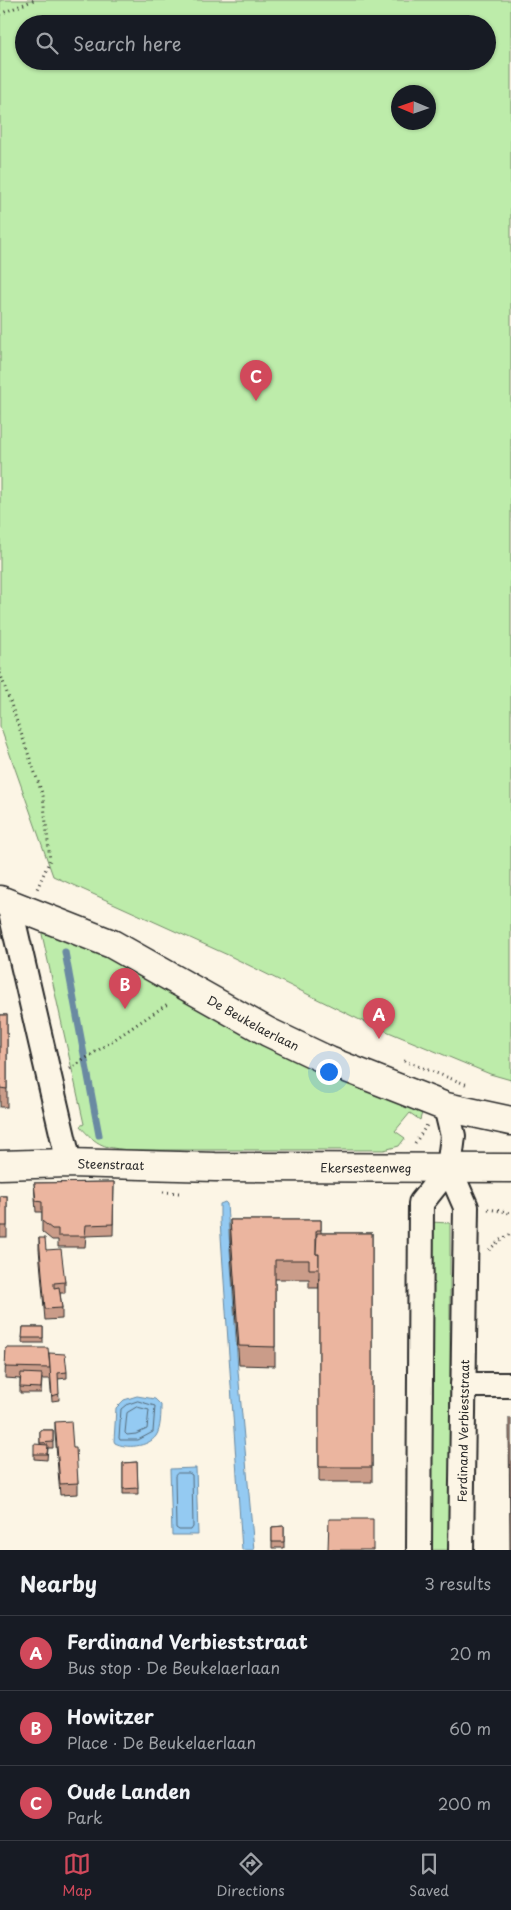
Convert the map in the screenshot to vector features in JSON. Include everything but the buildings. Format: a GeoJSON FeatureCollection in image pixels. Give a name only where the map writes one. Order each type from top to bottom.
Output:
{"type":"FeatureCollection","features":[{"type":"Feature","properties":{"kind":"main road","name":"De Beukelaerlaan"},"geometry":{"type":"LineString","coordinates":[[4,902],[112,944],[268,1032],[329,1061],[444,1106]]}},
{"type":"Feature","properties":{"kind":"main road"},"geometry":{"type":"LineString","coordinates":[[444,1106],[511,1120]]}},
{"type":"Feature","properties":{"kind":"main road","name":"Steenstraat"},"geometry":{"type":"LineString","coordinates":[[0,1165],[69,1163],[222,1167]]}},
{"type":"Feature","properties":{"kind":"main road","name":"Ekersesteenweg"},"geometry":{"type":"LineString","coordinates":[[222,1167],[511,1168]]}},
{"type":"Feature","properties":{"kind":"street","name":"De Beukelaerlaan"},"geometry":{"type":"LineString","coordinates":[[4,902],[69,1163]]}},
{"type":"Feature","properties":{"kind":"street"},"geometry":{"type":"LineString","coordinates":[[419,1550],[421,1203],[449,1168],[453,1136],[444,1106]]}},
{"type":"Feature","properties":{"kind":"street","name":"Ferdinand Verbieststraat"},"geometry":{"type":"LineString","coordinates":[[449,1168],[466,1207],[461,1550]]}},
{"type":"Feature","properties":{"kind":"street"},"geometry":{"type":"LineString","coordinates":[[463,1385],[511,1385]]}},
{"type":"Feature","properties":{"kind":"path"},"geometry":{"type":"LineString","coordinates":[[0,14],[34,0]]}},
{"type":"Feature","properties":{"kind":"path"},"geometry":{"type":"LineString","coordinates":[[0,673],[43,796],[50,860],[36,891]]}},
{"type":"Feature","properties":{"kind":"path"},"geometry":{"type":"LineString","coordinates":[[74,1067],[179,996],[188,986]]}},
{"type":"Feature","properties":{"kind":"path"},"geometry":{"type":"LineString","coordinates":[[399,1060],[469,1085]]}},
{"type":"Feature","properties":{"kind":"path"},"geometry":{"type":"LineString","coordinates":[[402,1167],[409,1152],[461,1081]]}},
{"type":"Feature","properties":{"kind":"path"},"geometry":{"type":"LineString","coordinates":[[159,1190],[167,1193],[187,1193]]}},
{"type":"Feature","properties":{"kind":"green space"},"geometry":{"type":"Polygon","coordinates":[[[0,0],[511,0],[511,1080],[490,1074],[362,1021],[230,956],[53,876],[0,726],[0,0]]]}},
{"type":"Feature","properties":{"kind":"green space"},"geometry":{"type":"Polygon","coordinates":[[[40,925],[49,925],[424,1105],[420,1120],[410,1113],[395,1131],[405,1138],[399,1146],[384,1150],[130,1150],[102,1145],[91,1138],[80,1126],[84,1124],[40,925]]]}},
{"type":"Feature","properties":{"kind":"green space"},"geometry":{"type":"Polygon","coordinates":[[[430,1222],[450,1223],[450,1550],[431,1550],[430,1222]]]}},
{"type":"Feature","properties":{"kind":"water"},"geometry":{"type":"Polygon","coordinates":[[[225,1202],[227,1204],[238,1371],[254,1550],[242,1550],[220,1221],[220,1204],[225,1202]]]}},
{"type":"Feature","properties":{"kind":"water"},"geometry":{"type":"Polygon","coordinates":[[[137,1396],[155,1399],[161,1405],[158,1433],[148,1443],[142,1445],[125,1446],[115,1443],[116,1408],[124,1400],[137,1396]]]}},
{"type":"Feature","properties":{"kind":"water"},"geometry":{"type":"Polygon","coordinates":[[[196,1468],[198,1535],[172,1535],[170,1469],[196,1468]]]}},
{"type":"Feature","properties":{"kind":"waterway"},"geometry":{"type":"LineString","coordinates":[[65,952],[99,1135]]}},
{"type":"Feature","properties":{"kind":"place","name":"Oude Landen"},"geometry":{"type":"Point","coordinates":[256,401]}},
{"type":"Feature","properties":{"kind":"place","name":"Howitzer"},"geometry":{"type":"Point","coordinates":[125,1009]}},
{"type":"Feature","properties":{"kind":"place","name":"Ferdinand Verbieststraat"},"geometry":{"type":"Point","coordinates":[379,1039]}}]}
